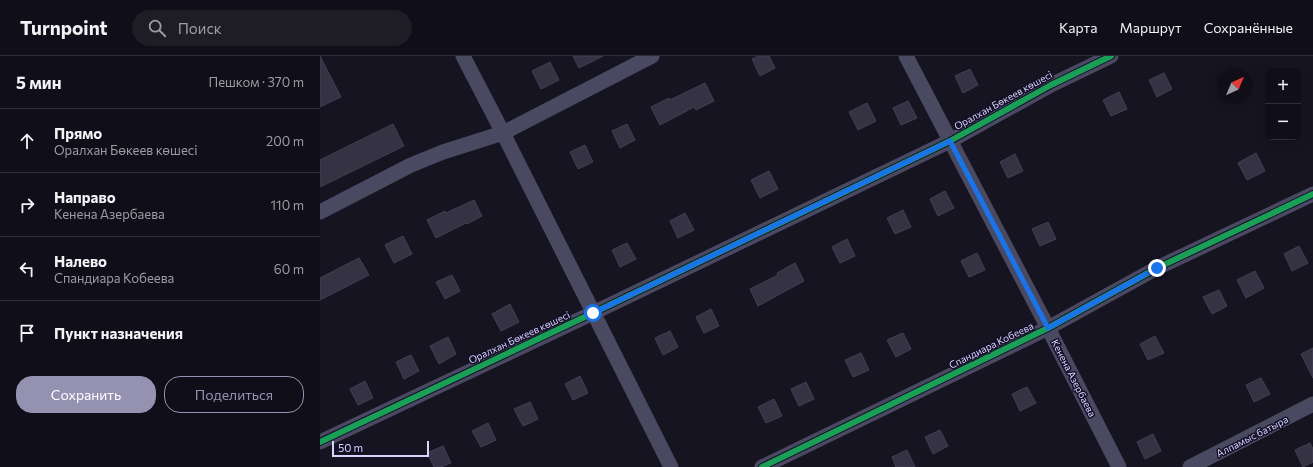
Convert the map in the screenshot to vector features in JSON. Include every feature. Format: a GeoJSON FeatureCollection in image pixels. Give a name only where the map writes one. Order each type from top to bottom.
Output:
{"type":"FeatureCollection","features":[{"type":"Feature","properties":{"kind":"street"},"geometry":{"type":"LineString","coordinates":[[463,56],[671,467]]}},
{"type":"Feature","properties":{"kind":"street"},"geometry":{"type":"LineString","coordinates":[[320,212],[410,165],[444,152],[503,133],[652,56]]}},
{"type":"Feature","properties":{"kind":"street","name":"Кенена Азербаева"},"geometry":{"type":"LineString","coordinates":[[906,56],[1119,467]]}},
{"type":"Feature","properties":{"kind":"street","name":"Оралхан Бөкеев көшесі"},"geometry":{"type":"LineString","coordinates":[[320,442],[593,313],[950,141],[1051,85],[1111,56]]}},
{"type":"Feature","properties":{"kind":"street","name":"Спандиара Кобеева"},"geometry":{"type":"LineString","coordinates":[[762,467],[1048,328],[1157,268],[1313,194]]}},
{"type":"Feature","properties":{"kind":"street","name":"Алпамыс батыра"},"geometry":{"type":"LineString","coordinates":[[1190,467],[1313,404]]}},
{"type":"Feature","properties":{"kind":"building"},"geometry":{"type":"Polygon","coordinates":[[[320,56],[341,97],[320,107],[320,56]]]}},
{"type":"Feature","properties":{"kind":"building"},"geometry":{"type":"Polygon","coordinates":[[[573,56],[603,56],[579,68],[573,56]]]}},
{"type":"Feature","properties":{"kind":"building"},"geometry":{"type":"Polygon","coordinates":[[[758,56],[769,56],[775,68],[760,76],[752,59],[758,56]]]}},
{"type":"Feature","properties":{"kind":"building"},"geometry":{"type":"Polygon","coordinates":[[[550,62],[559,80],[541,89],[532,71],[550,62]]]}},
{"type":"Feature","properties":{"kind":"building"},"geometry":{"type":"Polygon","coordinates":[[[970,69],[978,85],[963,93],[955,76],[970,69]]]}},
{"type":"Feature","properties":{"kind":"building"},"geometry":{"type":"Polygon","coordinates":[[[1164,73],[1172,89],[1157,97],[1149,80],[1164,73]]]}},
{"type":"Feature","properties":{"kind":"building"},"geometry":{"type":"Polygon","coordinates":[[[705,83],[714,101],[696,110],[694,107],[660,125],[651,107],[669,98],[670,100],[705,83]]]}},
{"type":"Feature","properties":{"kind":"building"},"geometry":{"type":"Polygon","coordinates":[[[1119,92],[1127,109],[1111,116],[1103,100],[1119,92]]]}},
{"type":"Feature","properties":{"kind":"building"},"geometry":{"type":"Polygon","coordinates":[[[908,101],[917,118],[901,125],[893,108],[908,101]]]}},
{"type":"Feature","properties":{"kind":"building"},"geometry":{"type":"Polygon","coordinates":[[[867,103],[876,121],[858,130],[849,112],[867,103]]]}},
{"type":"Feature","properties":{"kind":"building"},"geometry":{"type":"Polygon","coordinates":[[[393,124],[404,146],[320,187],[320,160],[393,124]]]}},
{"type":"Feature","properties":{"kind":"building"},"geometry":{"type":"Polygon","coordinates":[[[627,124],[635,140],[620,148],[612,131],[627,124]]]}},
{"type":"Feature","properties":{"kind":"building"},"geometry":{"type":"Polygon","coordinates":[[[585,145],[593,162],[578,169],[570,152],[585,145]]]}},
{"type":"Feature","properties":{"kind":"building"},"geometry":{"type":"Polygon","coordinates":[[[1256,153],[1265,171],[1247,180],[1238,163],[1256,153]]]}},
{"type":"Feature","properties":{"kind":"building"},"geometry":{"type":"Polygon","coordinates":[[[1015,154],[1023,171],[1008,178],[1000,162],[1015,154]]]}},
{"type":"Feature","properties":{"kind":"building"},"geometry":{"type":"Polygon","coordinates":[[[769,171],[778,189],[760,198],[751,180],[769,171]]]}},
{"type":"Feature","properties":{"kind":"building"},"geometry":{"type":"Polygon","coordinates":[[[945,191],[954,208],[938,216],[930,199],[945,191]]]}},
{"type":"Feature","properties":{"kind":"building"},"geometry":{"type":"Polygon","coordinates":[[[474,200],[482,216],[436,238],[427,220],[445,211],[446,213],[474,200]]]}},
{"type":"Feature","properties":{"kind":"building"},"geometry":{"type":"Polygon","coordinates":[[[903,210],[911,227],[895,234],[887,218],[903,210]]]}},
{"type":"Feature","properties":{"kind":"building"},"geometry":{"type":"Polygon","coordinates":[[[685,213],[694,230],[678,238],[670,221],[685,213]]]}},
{"type":"Feature","properties":{"kind":"building"},"geometry":{"type":"Polygon","coordinates":[[[1048,222],[1056,239],[1040,246],[1032,229],[1048,222]]]}},
{"type":"Feature","properties":{"kind":"building"},"geometry":{"type":"Polygon","coordinates":[[[403,236],[412,254],[394,263],[385,245],[403,236]]]}},
{"type":"Feature","properties":{"kind":"building"},"geometry":{"type":"Polygon","coordinates":[[[847,239],[855,256],[840,263],[832,247],[847,239]]]}},
{"type":"Feature","properties":{"kind":"building"},"geometry":{"type":"Polygon","coordinates":[[[627,243],[636,259],[620,267],[612,250],[627,243]]]}},
{"type":"Feature","properties":{"kind":"building"},"geometry":{"type":"Polygon","coordinates":[[[1299,246],[1308,263],[1292,271],[1284,254],[1299,246]]]}},
{"type":"Feature","properties":{"kind":"building"},"geometry":{"type":"Polygon","coordinates":[[[977,253],[985,270],[969,277],[961,261],[977,253]]]}},
{"type":"Feature","properties":{"kind":"building"},"geometry":{"type":"Polygon","coordinates":[[[359,258],[369,275],[320,300],[320,278],[359,258]]]}},
{"type":"Feature","properties":{"kind":"building"},"geometry":{"type":"Polygon","coordinates":[[[795,263],[804,281],[758,306],[750,289],[778,275],[777,273],[795,263]]]}},
{"type":"Feature","properties":{"kind":"building"},"geometry":{"type":"Polygon","coordinates":[[[1255,271],[1264,288],[1246,298],[1237,280],[1255,271]]]}},
{"type":"Feature","properties":{"kind":"building"},"geometry":{"type":"Polygon","coordinates":[[[452,275],[460,291],[445,299],[436,282],[452,275]]]}},
{"type":"Feature","properties":{"kind":"building"},"geometry":{"type":"Polygon","coordinates":[[[1219,290],[1227,306],[1212,314],[1203,297],[1219,290]]]}},
{"type":"Feature","properties":{"kind":"building"},"geometry":{"type":"Polygon","coordinates":[[[510,304],[519,322],[501,331],[492,314],[510,304]]]}},
{"type":"Feature","properties":{"kind":"building"},"geometry":{"type":"Polygon","coordinates":[[[711,309],[719,326],[704,333],[696,317],[711,309]]]}},
{"type":"Feature","properties":{"kind":"building"},"geometry":{"type":"Polygon","coordinates":[[[670,331],[678,347],[663,355],[655,338],[670,331]]]}},
{"type":"Feature","properties":{"kind":"building"},"geometry":{"type":"Polygon","coordinates":[[[903,333],[911,349],[896,357],[887,340],[903,333]]]}},
{"type":"Feature","properties":{"kind":"building"},"geometry":{"type":"Polygon","coordinates":[[[1155,336],[1164,353],[1148,360],[1140,344],[1155,336]]]}},
{"type":"Feature","properties":{"kind":"building"},"geometry":{"type":"Polygon","coordinates":[[[448,337],[456,354],[439,364],[430,346],[448,337]]]}},
{"type":"Feature","properties":{"kind":"building"},"geometry":{"type":"Polygon","coordinates":[[[1313,348],[1313,378],[1301,354],[1313,348]]]}},
{"type":"Feature","properties":{"kind":"building"},"geometry":{"type":"Polygon","coordinates":[[[861,353],[869,370],[853,377],[845,360],[861,353]]]}},
{"type":"Feature","properties":{"kind":"building"},"geometry":{"type":"Polygon","coordinates":[[[411,355],[419,371],[404,379],[396,362],[411,355]]]}},
{"type":"Feature","properties":{"kind":"building"},"geometry":{"type":"Polygon","coordinates":[[[580,376],[588,393],[573,400],[565,384],[580,376]]]}},
{"type":"Feature","properties":{"kind":"building"},"geometry":{"type":"Polygon","coordinates":[[[1261,378],[1270,394],[1254,402],[1246,385],[1261,378]]]}},
{"type":"Feature","properties":{"kind":"building"},"geometry":{"type":"Polygon","coordinates":[[[365,381],[373,398],[358,405],[350,389],[365,381]]]}},
{"type":"Feature","properties":{"kind":"building"},"geometry":{"type":"Polygon","coordinates":[[[806,382],[814,399],[799,406],[791,389],[806,382]]]}},
{"type":"Feature","properties":{"kind":"building"},"geometry":{"type":"Polygon","coordinates":[[[1027,387],[1036,403],[1020,411],[1012,394],[1027,387]]]}},
{"type":"Feature","properties":{"kind":"building"},"geometry":{"type":"Polygon","coordinates":[[[774,399],[782,416],[766,423],[758,407],[774,399]]]}},
{"type":"Feature","properties":{"kind":"building"},"geometry":{"type":"Polygon","coordinates":[[[530,402],[538,419],[523,426],[514,409],[530,402]]]}},
{"type":"Feature","properties":{"kind":"building"},"geometry":{"type":"Polygon","coordinates":[[[488,423],[496,440],[481,447],[472,431],[488,423]]]}},
{"type":"Feature","properties":{"kind":"building"},"geometry":{"type":"Polygon","coordinates":[[[940,430],[948,446],[933,454],[925,437],[940,430]]]}},
{"type":"Feature","properties":{"kind":"building"},"geometry":{"type":"Polygon","coordinates":[[[1153,434],[1161,451],[1145,459],[1137,442],[1153,434]]]}},
{"type":"Feature","properties":{"kind":"building"},"geometry":{"type":"Polygon","coordinates":[[[1310,443],[1313,449],[1313,462],[1303,467],[1295,450],[1310,443]]]}},
{"type":"Feature","properties":{"kind":"building"},"geometry":{"type":"Polygon","coordinates":[[[443,446],[451,463],[441,467],[434,467],[427,453],[443,446]]]}},
{"type":"Feature","properties":{"kind":"building"},"geometry":{"type":"Polygon","coordinates":[[[907,450],[915,467],[896,467],[892,457],[907,450]]]}},
{"type":"Feature","properties":{"kind":"cycle path"},"geometry":{"type":"LineString","coordinates":[[320,442],[593,313],[950,141],[1051,85],[1111,56]]}},
{"type":"Feature","properties":{"kind":"cycle path"},"geometry":{"type":"LineString","coordinates":[[762,467],[1048,328],[1157,268],[1313,194]]}},
{"type":"Feature","properties":{"kind":"route"},"geometry":{"type":"LineString","coordinates":[[593,313],[950,141],[1048,328],[1157,268]]}}]}
